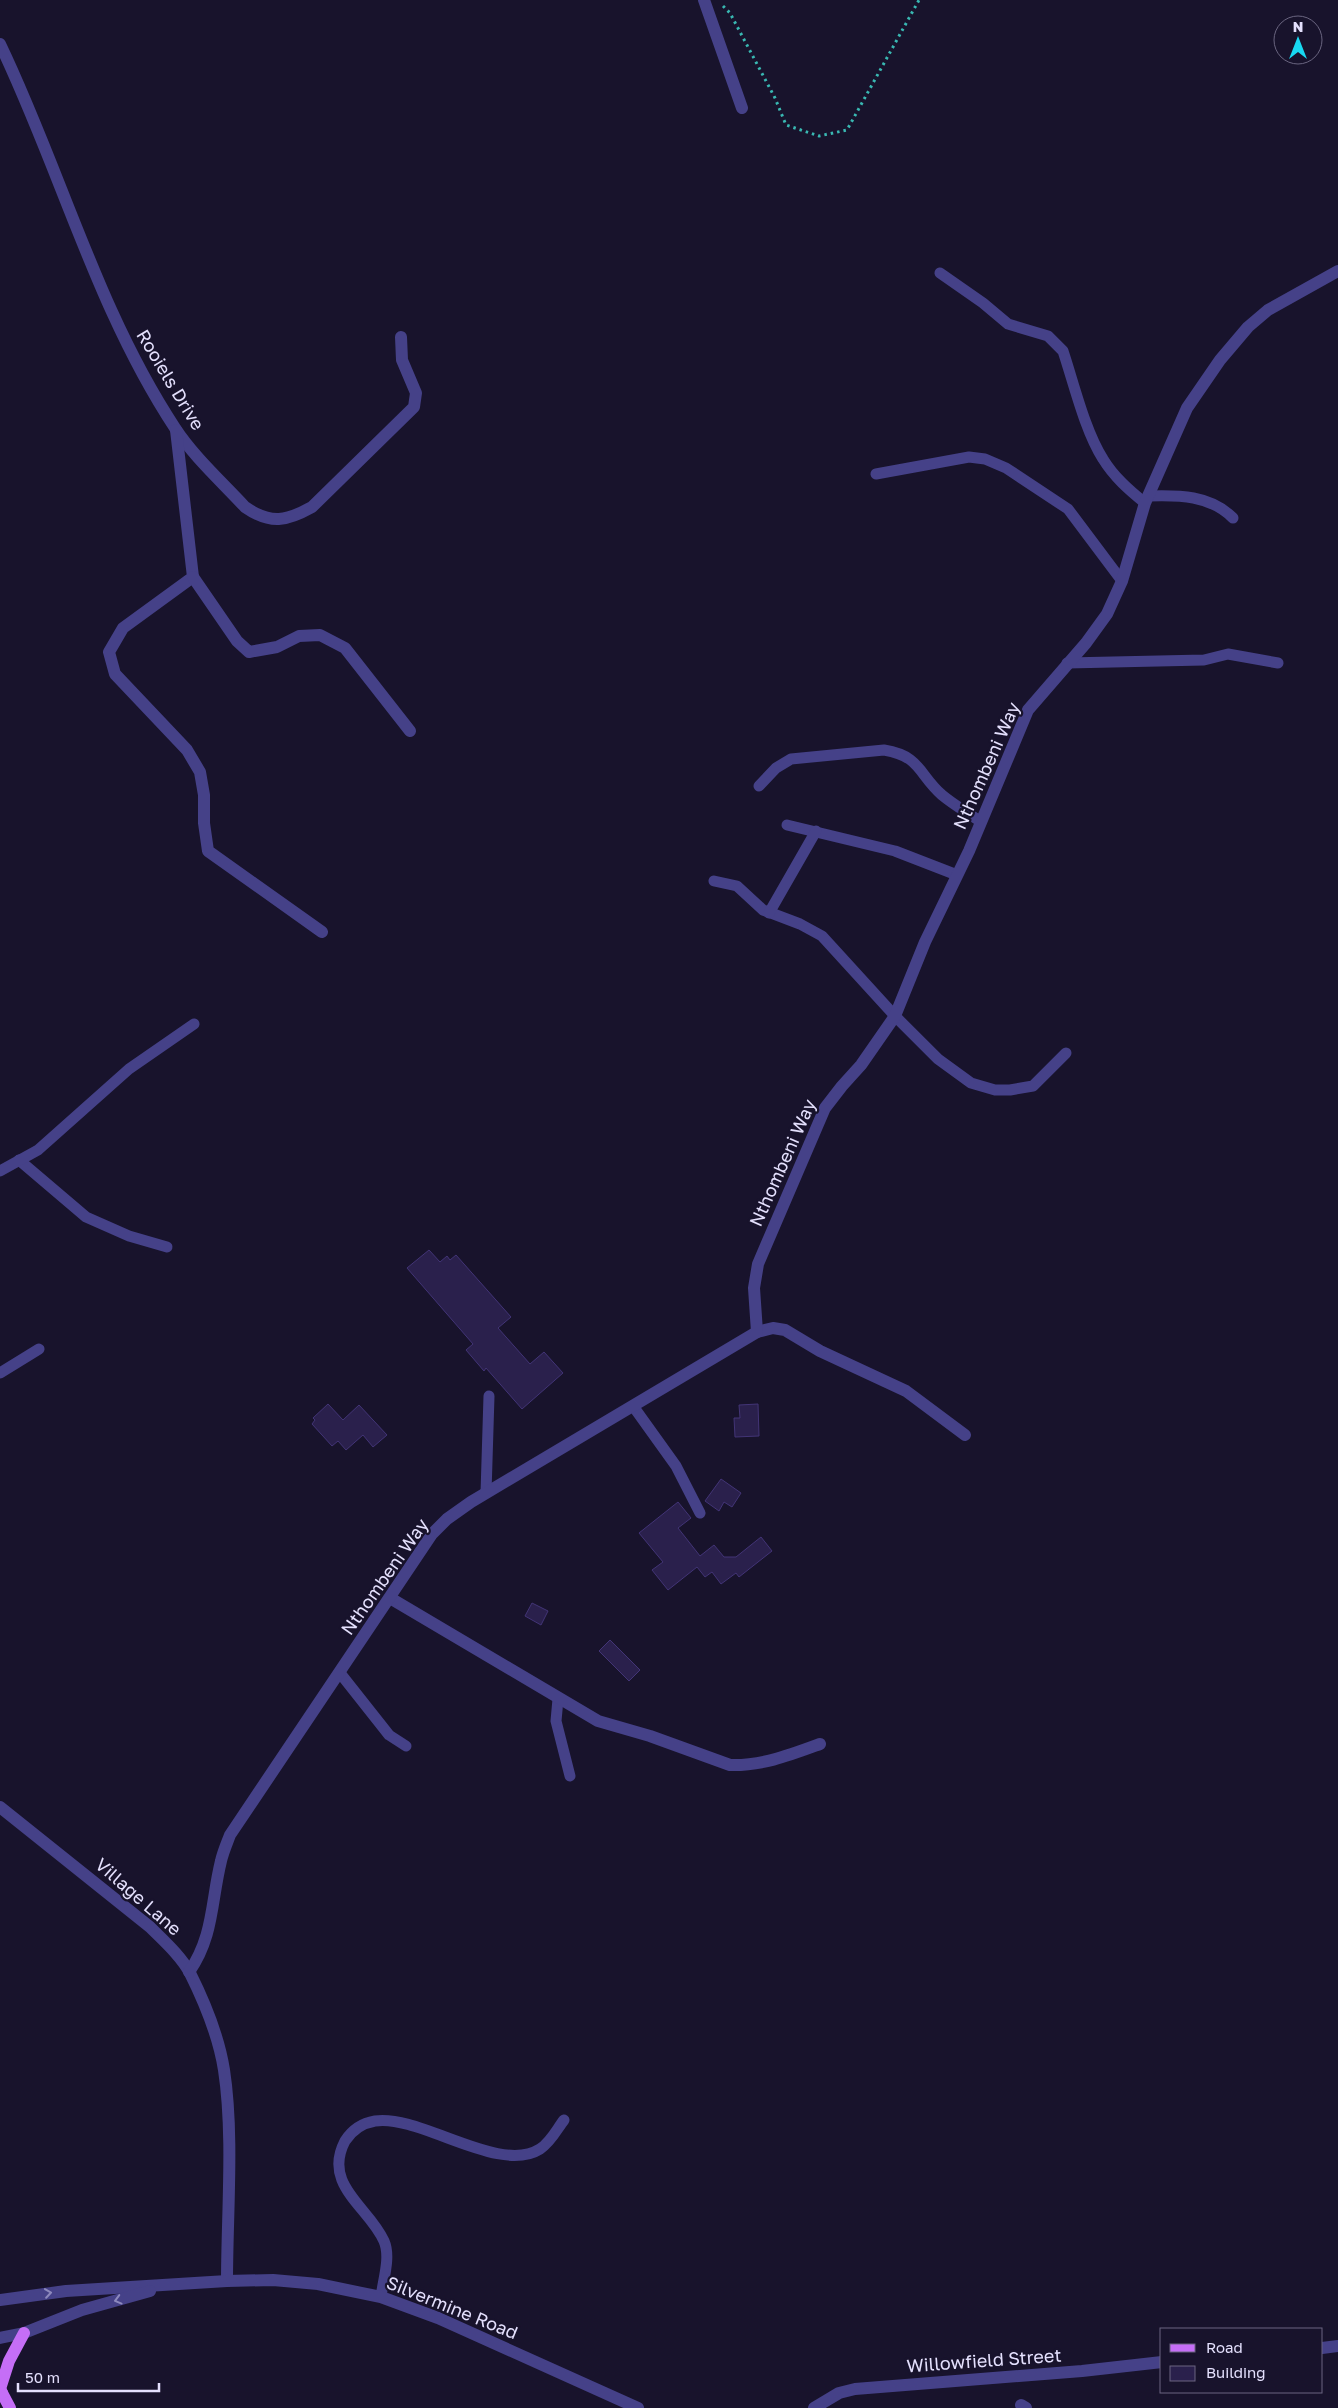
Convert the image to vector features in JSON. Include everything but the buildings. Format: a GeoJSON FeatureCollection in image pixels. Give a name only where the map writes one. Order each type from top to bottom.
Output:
{"type":"FeatureCollection","features":[{"type":"Feature","properties":{"kind":"main road"},"geometry":{"type":"LineString","coordinates":[[10,2408],[0,2390],[9,2361],[24,2333]]}},
{"type":"Feature","properties":{"kind":"street"},"geometry":{"type":"LineString","coordinates":[[704,0],[742,108]]}},
{"type":"Feature","properties":{"kind":"street","name":"Rooiels Drive"},"geometry":{"type":"LineString","coordinates":[[0,44],[20,85],[110,309],[140,369],[176,430],[245,508],[264,518],[278,520],[292,518],[312,506],[414,407],[416,393],[402,360],[401,337]]}},
{"type":"Feature","properties":{"kind":"street","name":"Nthombeni Way"},"geometry":{"type":"LineString","coordinates":[[757,1332],[754,1277],[825,1108],[861,1065],[895,1016],[924,942],[1012,754],[1018,731],[1028,710],[1107,614],[1122,581],[1147,500],[1187,408],[1220,360],[1248,327],[1268,310],[1338,270]]}},
{"type":"Feature","properties":{"kind":"street"},"geometry":{"type":"LineString","coordinates":[[176,430],[193,577],[236,641],[248,652],[277,647],[299,636],[320,635],[345,648],[410,731]]}},
{"type":"Feature","properties":{"kind":"street"},"geometry":{"type":"LineString","coordinates":[[193,577],[123,628],[109,652],[114,674],[187,750],[200,772],[204,795],[204,823],[208,851],[322,932]]}},
{"type":"Feature","properties":{"kind":"street","name":"Nthombeni Way"},"geometry":{"type":"LineString","coordinates":[[189,1972],[200,1957],[206,1941],[221,1860],[230,1835],[340,1674],[432,1534],[447,1519],[486,1493],[757,1332],[773,1328],[785,1330],[820,1351],[906,1391],[965,1435]]}},
{"type":"Feature","properties":{"kind":"street"},"geometry":{"type":"LineString","coordinates":[[390,1598],[598,1721],[650,1736],[730,1765],[743,1766],[775,1760],[820,1744]]}},
{"type":"Feature","properties":{"kind":"street","name":"Village Lane"},"geometry":{"type":"LineString","coordinates":[[0,1807],[150,1927],[189,1972],[217,2040],[224,2071],[228,2119],[227,2281]]}},
{"type":"Feature","properties":{"kind":"street","name":"Silvermine Road"},"geometry":{"type":"LineString","coordinates":[[0,2300],[66,2291],[182,2283],[273,2280],[318,2284],[381,2297],[438,2318],[638,2408]]}},
{"type":"Feature","properties":{"kind":"street","name":"Silvermine Road"},"geometry":{"type":"LineString","coordinates":[[0,2338],[24,2333],[82,2310],[182,2283]]}},
{"type":"Feature","properties":{"kind":"street"},"geometry":{"type":"LineString","coordinates":[[1323,2348],[1338,2346]]}},
{"type":"Feature","properties":{"kind":"street","name":"Willowfield Street"},"geometry":{"type":"LineString","coordinates":[[814,2408],[839,2393],[855,2388],[1160,2362]]}},
{"type":"Feature","properties":{"kind":"lane"},"geometry":{"type":"LineString","coordinates":[[940,274],[983,303],[1008,324],[1048,336],[1057,343],[1063,351],[1096,447],[1112,472],[1127,489],[1147,500],[1178,495],[1213,502],[1224,508],[1233,518]]}},
{"type":"Feature","properties":{"kind":"lane"},"geometry":{"type":"LineString","coordinates":[[876,474],[969,457],[985,459],[1006,468],[1043,491],[1072,513],[1122,581]]}},
{"type":"Feature","properties":{"kind":"lane"},"geometry":{"type":"LineString","coordinates":[[1067,663],[1204,660],[1228,654],[1278,663]]}},
{"type":"Feature","properties":{"kind":"lane"},"geometry":{"type":"LineString","coordinates":[[759,786],[776,768],[791,759],[884,750],[898,752],[912,760],[942,795],[981,822]]}},
{"type":"Feature","properties":{"kind":"lane"},"geometry":{"type":"LineString","coordinates":[[787,825],[895,851],[957,875]]}},
{"type":"Feature","properties":{"kind":"lane"},"geometry":{"type":"LineString","coordinates":[[770,913],[816,832]]}},
{"type":"Feature","properties":{"kind":"lane"},"geometry":{"type":"LineString","coordinates":[[714,881],[737,886],[763,910],[800,924],[822,936],[895,1016],[938,1059],[971,1083],[982,1087],[1010,1090],[1032,1086],[1066,1053]]}},
{"type":"Feature","properties":{"kind":"lane"},"geometry":{"type":"LineString","coordinates":[[0,1171],[38,1150],[129,1069],[194,1024]]}},
{"type":"Feature","properties":{"kind":"lane"},"geometry":{"type":"LineString","coordinates":[[18,1160],[86,1217],[129,1236],[167,1246]]}},
{"type":"Feature","properties":{"kind":"lane"},"geometry":{"type":"LineString","coordinates":[[0,1373],[39,1349]]}},
{"type":"Feature","properties":{"kind":"lane"},"geometry":{"type":"LineString","coordinates":[[486,1493],[490,1396]]}},
{"type":"Feature","properties":{"kind":"lane"},"geometry":{"type":"LineString","coordinates":[[633,1406],[676,1466],[700,1513]]}},
{"type":"Feature","properties":{"kind":"lane"},"geometry":{"type":"LineString","coordinates":[[340,1674],[388,1735],[406,1746]]}},
{"type":"Feature","properties":{"kind":"lane"},"geometry":{"type":"LineString","coordinates":[[558,1699],[556,1721],[570,1776]]}},
{"type":"Feature","properties":{"kind":"lane"},"geometry":{"type":"LineString","coordinates":[[381,2297],[386,2251],[377,2230],[344,2187],[340,2159],[342,2147],[348,2136],[360,2125],[385,2120],[404,2123],[459,2143],[490,2151],[527,2154],[539,2150],[547,2144],[564,2120]]}},
{"type":"Feature","properties":{"kind":"path"},"geometry":{"type":"LineString","coordinates":[[715,0],[730,13],[775,98],[786,125],[819,136],[847,130],[919,0]]}}]}
